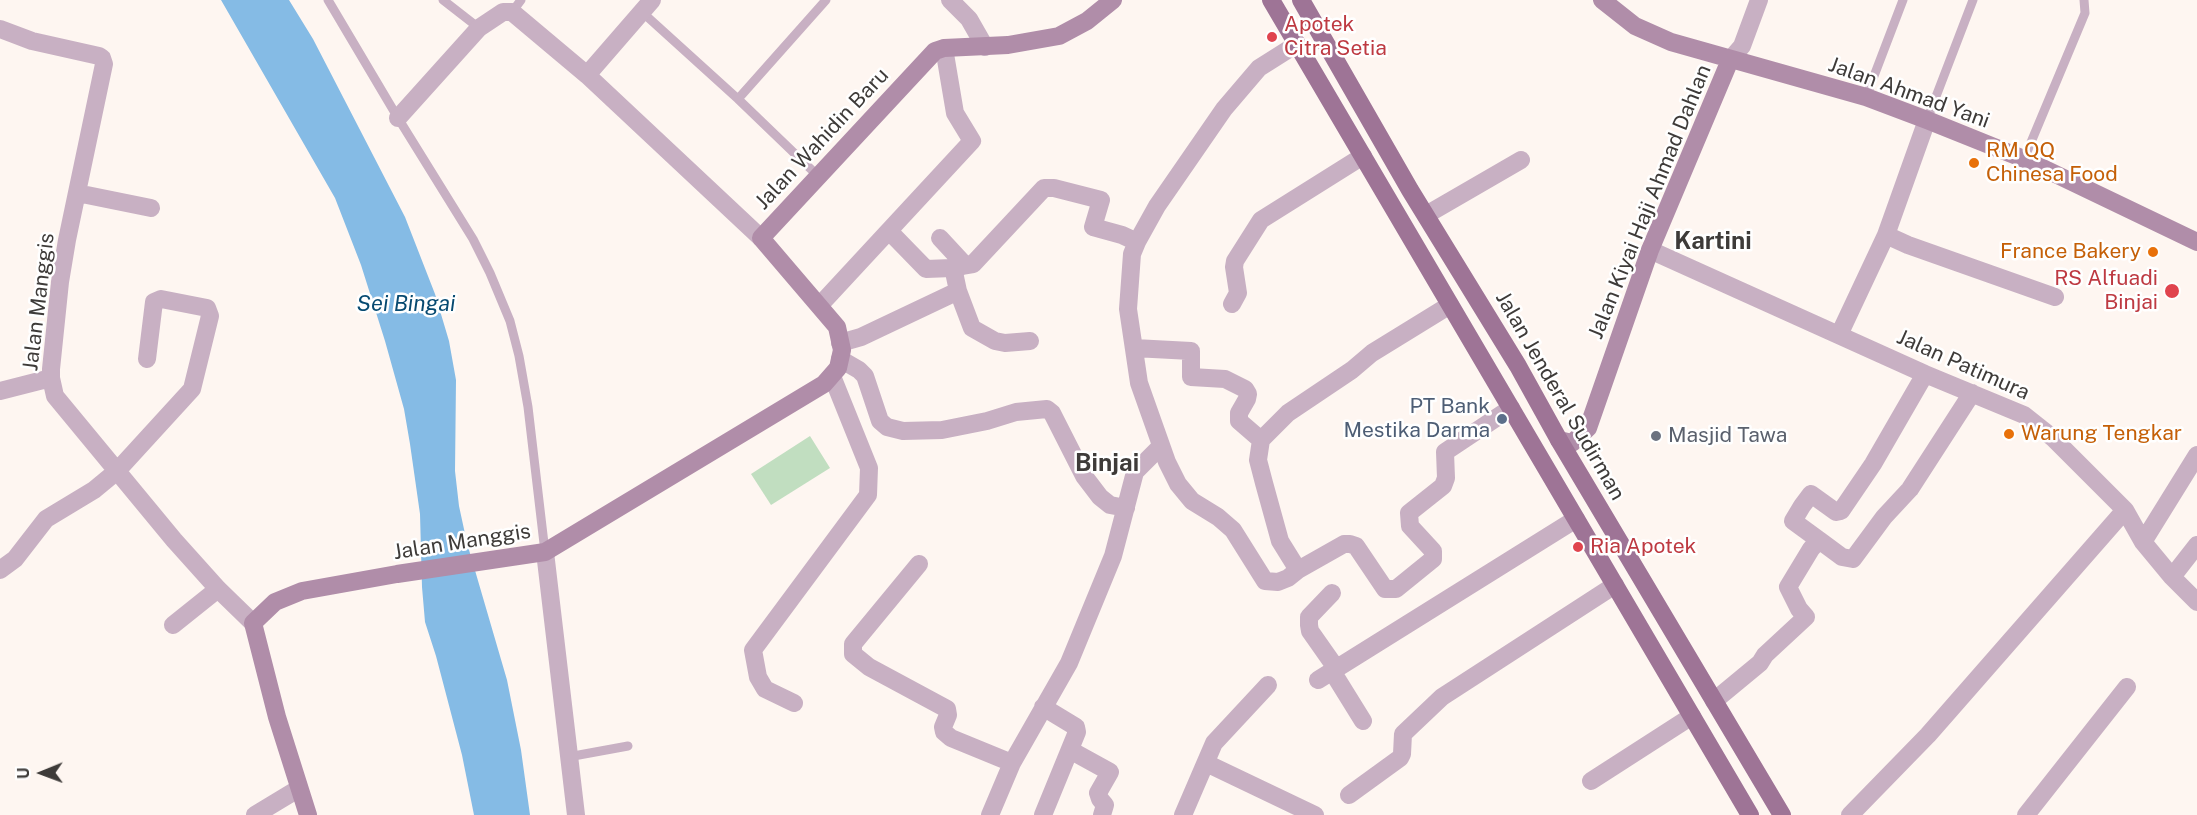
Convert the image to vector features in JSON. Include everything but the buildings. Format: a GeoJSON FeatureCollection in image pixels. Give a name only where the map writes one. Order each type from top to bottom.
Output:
{"type":"FeatureCollection","features":[{"type":"Feature","properties":{"kind":"main road"},"geometry":{"type":"LineString","coordinates":[[1271,0],[1750,815]]}},
{"type":"Feature","properties":{"kind":"main road","name":"Jalan Jenderal Sudirman"},"geometry":{"type":"LineString","coordinates":[[1301,0],[1410,190],[1518,366],[1558,440],[1782,815]]}},
{"type":"Feature","properties":{"kind":"main road"},"geometry":{"type":"LineString","coordinates":[[1312,70],[1318,29]]}},
{"type":"Feature","properties":{"kind":"main road"},"geometry":{"type":"LineString","coordinates":[[1389,201],[1410,190]]}},
{"type":"Feature","properties":{"kind":"main road"},"geometry":{"type":"LineString","coordinates":[[1494,380],[1518,366]]}},
{"type":"Feature","properties":{"kind":"main road"},"geometry":{"type":"LineString","coordinates":[[1713,752],[1734,736]]}},
{"type":"Feature","properties":{"kind":"street"},"geometry":{"type":"LineString","coordinates":[[950,0],[969,19],[986,48]]}},
{"type":"Feature","properties":{"kind":"street"},"geometry":{"type":"LineString","coordinates":[[820,305],[972,141],[955,113],[944,48],[986,48],[1059,36],[1087,21],[1113,0]]}},
{"type":"Feature","properties":{"kind":"street","name":"Jalan Ahmad Yani"},"geometry":{"type":"LineString","coordinates":[[1602,0],[1635,26],[1671,42],[1866,97],[1927,120],[2024,159],[2197,242]]}},
{"type":"Feature","properties":{"kind":"street"},"geometry":{"type":"LineString","coordinates":[[1730,60],[1743,46],[1759,0]]}},
{"type":"Feature","properties":{"kind":"street"},"geometry":{"type":"LineString","coordinates":[[398,118],[479,28],[503,12],[517,6],[761,238]]}},
{"type":"Feature","properties":{"kind":"street"},"geometry":{"type":"LineString","coordinates":[[587,75],[647,6]]}},
{"type":"Feature","properties":{"kind":"street","name":"Jalan Manggis"},"geometry":{"type":"LineString","coordinates":[[0,29],[32,41],[99,56],[104,60],[59,292],[51,378],[55,396],[174,540],[218,589],[253,623],[275,602],[288,596],[328,586],[545,552]]}},
{"type":"Feature","properties":{"kind":"street"},"geometry":{"type":"LineString","coordinates":[[1297,44],[1258,68],[1224,110],[1157,206],[1132,254],[1128,309],[1139,383],[1161,446],[1178,484],[1192,501],[1218,517],[1233,530],[1265,581],[1278,582],[1288,578],[1344,544],[1350,544],[1356,546],[1385,589],[1396,589],[1433,558],[1433,551],[1410,526],[1409,513],[1443,486],[1446,478],[1443,459],[1445,452],[1511,408]]}},
{"type":"Feature","properties":{"kind":"street","name":"Jalan Wahidin Baru"},"geometry":{"type":"LineString","coordinates":[[840,351],[837,327],[761,238],[925,60],[935,51],[944,48]]}},
{"type":"Feature","properties":{"kind":"street","name":"Jalan Kiyai Haji Ahmad Dahlan"},"geometry":{"type":"LineString","coordinates":[[1558,440],[1572,443],[1588,428],[1650,250],[1730,60]]}},
{"type":"Feature","properties":{"kind":"street"},"geometry":{"type":"LineString","coordinates":[[1839,335],[1886,235],[1927,120]]}},
{"type":"Feature","properties":{"kind":"street"},"geometry":{"type":"LineString","coordinates":[[1232,304],[1238,293],[1234,261],[1262,220],[1363,156]]}},
{"type":"Feature","properties":{"kind":"street"},"geometry":{"type":"LineString","coordinates":[[1426,215],[1521,160]]}},
{"type":"Feature","properties":{"kind":"street"},"geometry":{"type":"LineString","coordinates":[[889,231],[926,269],[960,268],[974,264],[1044,188],[1054,188],[1101,200],[1094,227],[1137,242]]}},
{"type":"Feature","properties":{"kind":"street"},"geometry":{"type":"LineString","coordinates":[[77,193],[151,208]]}},
{"type":"Feature","properties":{"kind":"street"},"geometry":{"type":"LineString","coordinates":[[1886,235],[1908,245],[2055,297]]}},
{"type":"Feature","properties":{"kind":"street"},"geometry":{"type":"LineString","coordinates":[[940,238],[960,268],[958,291],[972,328],[1005,343],[1030,341]]}},
{"type":"Feature","properties":{"kind":"street","name":"Jalan Patimura"},"geometry":{"type":"LineString","coordinates":[[1650,250],[1925,374],[2024,415],[2053,438],[2124,510],[2143,542],[2172,577],[2197,602]]}},
{"type":"Feature","properties":{"kind":"street"},"geometry":{"type":"LineString","coordinates":[[576,815],[545,552],[824,384],[832,376],[840,351],[861,337],[958,291]]}},
{"type":"Feature","properties":{"kind":"street"},"geometry":{"type":"LineString","coordinates":[[0,570],[15,559],[46,519],[94,490],[117,471],[192,389],[210,316],[207,308],[161,299],[154,302],[147,359]]}},
{"type":"Feature","properties":{"kind":"street"},"geometry":{"type":"LineString","coordinates":[[1298,570],[1280,541],[1269,502],[1258,460],[1262,440],[1288,414],[1352,370],[1372,352],[1450,305]]}},
{"type":"Feature","properties":{"kind":"street"},"geometry":{"type":"LineString","coordinates":[[1134,348],[1191,351],[1191,377],[1225,379],[1245,389],[1248,394],[1247,399],[1238,417],[1241,424],[1262,440]]}},
{"type":"Feature","properties":{"kind":"street"},"geometry":{"type":"LineString","coordinates":[[840,351],[865,376],[880,421],[887,427],[903,431],[942,430],[987,421],[1016,412],[1047,408],[1052,413],[1084,476],[1110,505],[1126,508]]}},
{"type":"Feature","properties":{"kind":"street"},"geometry":{"type":"LineString","coordinates":[[1925,374],[1873,464],[1841,511],[1836,512],[1811,494],[1793,521],[1842,558],[1853,559],[1884,517],[1910,489],[1972,393]]}},
{"type":"Feature","properties":{"kind":"street"},"geometry":{"type":"LineString","coordinates":[[794,703],[765,689],[758,677],[753,650],[868,495],[869,468],[832,376]]}},
{"type":"Feature","properties":{"kind":"street"},"geometry":{"type":"LineString","coordinates":[[0,391],[51,378]]}},
{"type":"Feature","properties":{"kind":"street"},"geometry":{"type":"LineString","coordinates":[[990,815],[1011,763],[1069,663],[1113,556],[1135,472],[1161,446]]}},
{"type":"Feature","properties":{"kind":"street"},"geometry":{"type":"LineString","coordinates":[[2143,542],[2197,455]]}},
{"type":"Feature","properties":{"kind":"street"},"geometry":{"type":"LineString","coordinates":[[1850,815],[1928,735],[2124,510]]}},
{"type":"Feature","properties":{"kind":"street"},"geometry":{"type":"LineString","coordinates":[[1329,673],[1576,519]]}},
{"type":"Feature","properties":{"kind":"street"},"geometry":{"type":"LineString","coordinates":[[1713,701],[1760,663],[1765,655],[1806,617],[1799,609],[1788,587],[1803,560],[1819,540]]}},
{"type":"Feature","properties":{"kind":"street"},"geometry":{"type":"LineString","coordinates":[[2172,577],[2197,545]]}},
{"type":"Feature","properties":{"kind":"street"},"geometry":{"type":"LineString","coordinates":[[919,564],[853,644],[853,654],[869,667],[948,709],[943,727],[944,732],[951,738],[1011,763]]}},
{"type":"Feature","properties":{"kind":"street"},"geometry":{"type":"LineString","coordinates":[[1349,795],[1400,758],[1404,734],[1442,697],[1615,585]]}},
{"type":"Feature","properties":{"kind":"street"},"geometry":{"type":"LineString","coordinates":[[173,625],[218,589]]}},
{"type":"Feature","properties":{"kind":"street"},"geometry":{"type":"LineString","coordinates":[[1332,593],[1309,617],[1310,631],[1329,673],[1363,721]]}},
{"type":"Feature","properties":{"kind":"street"},"geometry":{"type":"LineString","coordinates":[[253,623],[277,717],[308,815]]}},
{"type":"Feature","properties":{"kind":"street"},"geometry":{"type":"LineString","coordinates":[[1183,815],[1214,743],[1268,685]]}},
{"type":"Feature","properties":{"kind":"street"},"geometry":{"type":"LineString","coordinates":[[2026,815],[2127,687]]}},
{"type":"Feature","properties":{"kind":"street"},"geometry":{"type":"LineString","coordinates":[[1042,815],[1077,732],[1076,727],[1043,707]]}},
{"type":"Feature","properties":{"kind":"street"},"geometry":{"type":"LineString","coordinates":[[1591,781],[1692,716]]}},
{"type":"Feature","properties":{"kind":"street"},"geometry":{"type":"LineString","coordinates":[[1070,750],[1110,772],[1098,793],[1105,805],[1102,815]]}},
{"type":"Feature","properties":{"kind":"street"},"geometry":{"type":"LineString","coordinates":[[1206,763],[1315,815]]}},
{"type":"Feature","properties":{"kind":"street"},"geometry":{"type":"LineString","coordinates":[[255,815],[298,789]]}},
{"type":"Feature","properties":{"kind":"lane"},"geometry":{"type":"LineString","coordinates":[[328,0],[473,239],[510,321],[528,407],[545,552]]}},
{"type":"Feature","properties":{"kind":"lane"},"geometry":{"type":"LineString","coordinates":[[443,0],[479,28]]}},
{"type":"Feature","properties":{"kind":"lane"},"geometry":{"type":"LineString","coordinates":[[738,99],[826,0]]}},
{"type":"Feature","properties":{"kind":"lane"},"geometry":{"type":"LineString","coordinates":[[1866,97],[1903,0]]}},
{"type":"Feature","properties":{"kind":"lane"},"geometry":{"type":"LineString","coordinates":[[1927,120],[1973,0]]}},
{"type":"Feature","properties":{"kind":"lane"},"geometry":{"type":"LineString","coordinates":[[2024,159],[2085,13],[2084,0]]}},
{"type":"Feature","properties":{"kind":"lane"},"geometry":{"type":"LineString","coordinates":[[647,6],[818,176]]}},
{"type":"Feature","properties":{"kind":"lane"},"geometry":{"type":"LineString","coordinates":[[568,757],[628,746]]}},
{"type":"Feature","properties":{"kind":"green space"},"geometry":{"type":"Polygon","coordinates":[[[810,436],[830,468],[771,505],[751,474],[810,436]]]}},
{"type":"Feature","properties":{"kind":"water","name":"Sei Bingai"},"geometry":{"type":"Polygon","coordinates":[[[221,0],[289,0],[313,39],[405,217],[435,294],[449,341],[456,380],[455,471],[459,506],[467,543],[507,680],[521,750],[530,815],[474,815],[462,755],[425,622],[420,514],[404,409],[385,341],[361,265],[335,198],[221,0]]]}},
{"type":"Feature","properties":{"kind":"place","name":"Apotek Citra Setia"},"geometry":{"type":"Point","coordinates":[1272,37]}},
{"type":"Feature","properties":{"kind":"place","name":"RM QQ Chinesa Food"},"geometry":{"type":"Point","coordinates":[1974,163]}},
{"type":"Feature","properties":{"kind":"place","name":"France Bakery"},"geometry":{"type":"Point","coordinates":[2153,252]}},
{"type":"Feature","properties":{"kind":"place","name":"RS Alfuadi Binjai"},"geometry":{"type":"Point","coordinates":[2172,291]}},
{"type":"Feature","properties":{"kind":"place","name":"PT Bank Mestika Darma"},"geometry":{"type":"Point","coordinates":[1502,419]}},
{"type":"Feature","properties":{"kind":"place","name":"Warung Tengkar"},"geometry":{"type":"Point","coordinates":[2009,434]}},
{"type":"Feature","properties":{"kind":"place","name":"Masjid Tawa"},"geometry":{"type":"Point","coordinates":[1656,436]}},
{"type":"Feature","properties":{"kind":"place","name":"Ria Apotek"},"geometry":{"type":"Point","coordinates":[1578,547]}},
{"type":"Feature","properties":{"kind":"district","name":"Kartini"},"geometry":{"type":"Point","coordinates":[1713,242]}},
{"type":"Feature","properties":{"kind":"district","name":"Binjai"},"geometry":{"type":"Point","coordinates":[1107,464]}}]}
